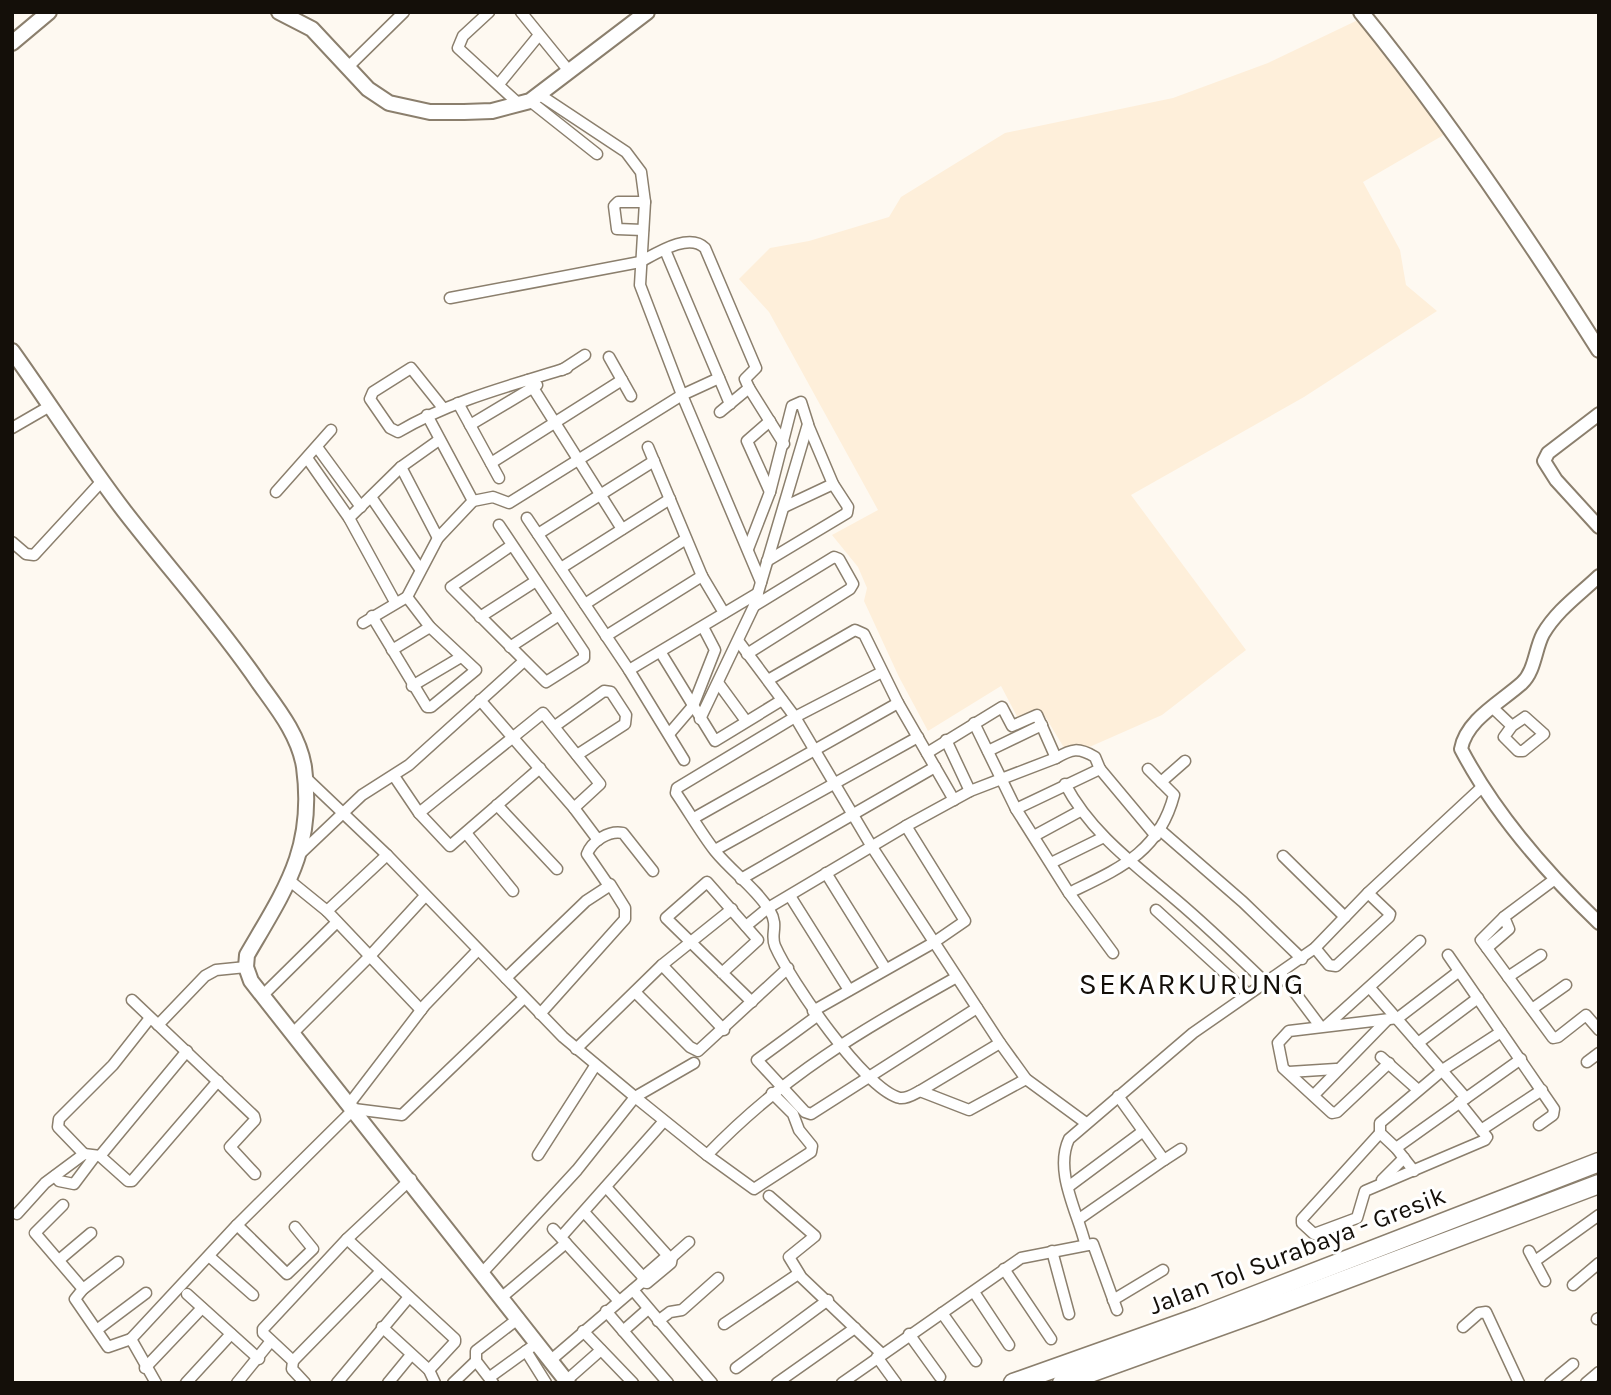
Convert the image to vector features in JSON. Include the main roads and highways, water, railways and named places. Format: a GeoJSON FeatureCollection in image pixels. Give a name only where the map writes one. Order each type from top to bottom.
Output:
{"type":"FeatureCollection","features":[{"type":"Feature","properties":{"kind":"highway","name":"Jalan Tol Surabaya - Gresik"},"geometry":{"type":"LineString","coordinates":[[1013,1383],[1199,1317],[1599,1162]]}},
{"type":"Feature","properties":{"kind":"highway","name":"Jalan Tol Surabaya - Gresik"},"geometry":{"type":"LineString","coordinates":[[1062,1383],[1599,1184]]}},
{"type":"Feature","properties":{"kind":"main road"},"geometry":{"type":"LineString","coordinates":[[12,43],[49,12]]}},
{"type":"Feature","properties":{"kind":"main road"},"geometry":{"type":"LineString","coordinates":[[279,12],[312,29],[346,68],[368,89],[389,103],[406,109],[464,112],[530,101],[647,12]]}},
{"type":"Feature","properties":{"kind":"main road"},"geometry":{"type":"LineString","coordinates":[[1360,12],[1396,53],[1444,118],[1599,350]]}},
{"type":"Feature","properties":{"kind":"main road"},"geometry":{"type":"LineString","coordinates":[[12,351],[102,481],[232,642],[289,727],[299,749],[304,775],[301,853],[290,881],[247,955],[246,968],[262,996],[411,1179],[519,1318],[532,1347],[551,1360],[567,1382]]}},
{"type":"Feature","properties":{"kind":"district","name":"SEKARKURUNG"},"geometry":{"type":"Point","coordinates":[1192,984]}}]}
